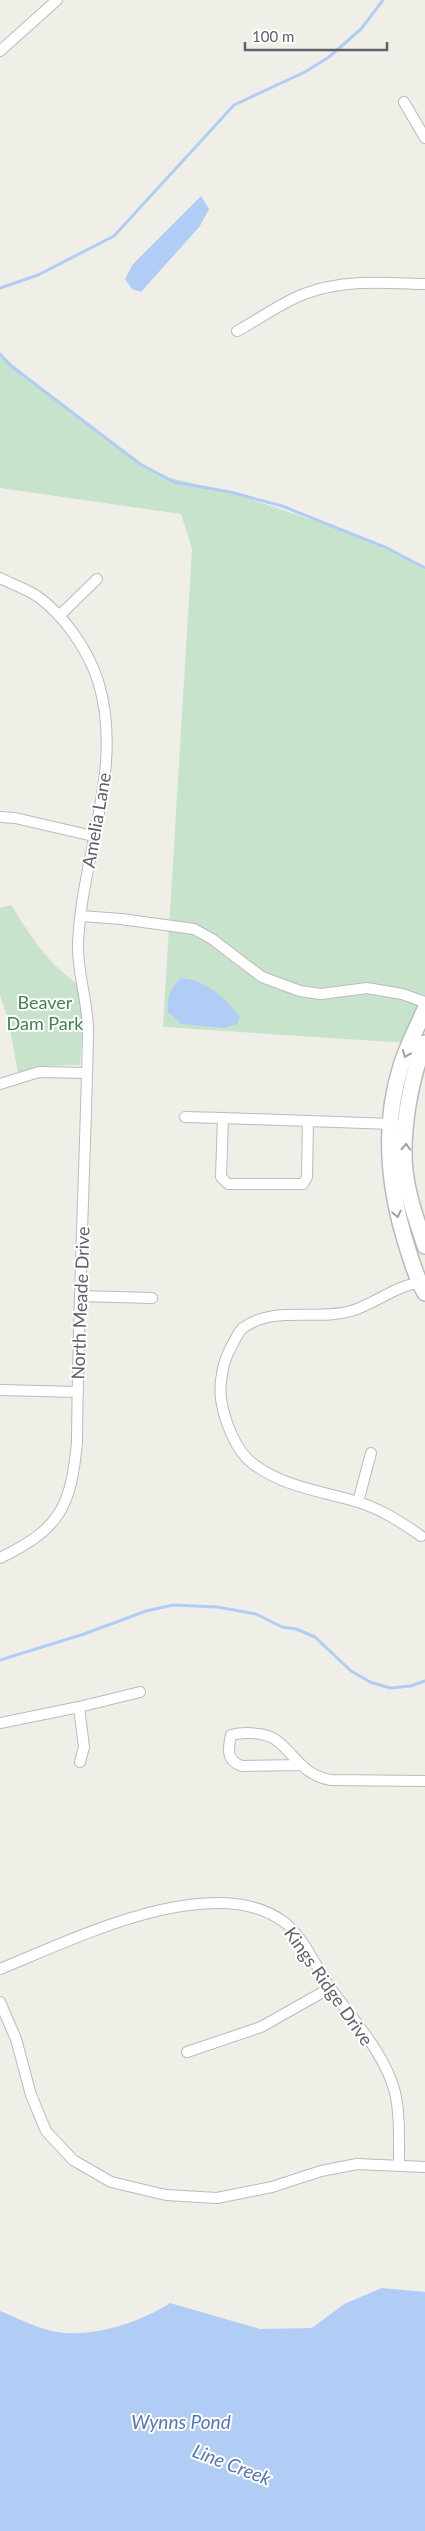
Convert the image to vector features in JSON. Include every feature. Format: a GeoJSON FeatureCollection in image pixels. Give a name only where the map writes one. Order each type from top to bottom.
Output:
{"type":"FeatureCollection","features":[{"type":"Feature","properties":{"kind":"street"},"geometry":{"type":"LineString","coordinates":[[1,48],[57,0]]}},
{"type":"Feature","properties":{"kind":"street"},"geometry":{"type":"LineString","coordinates":[[404,102],[425,138]]}},
{"type":"Feature","properties":{"kind":"street"},"geometry":{"type":"LineString","coordinates":[[237,331],[305,293],[328,286],[351,283],[425,284]]}},
{"type":"Feature","properties":{"kind":"street","name":"Amelia Lane"},"geometry":{"type":"LineString","coordinates":[[0,578],[37,596],[59,616],[81,646],[98,680],[104,710],[106,775],[93,836],[78,943],[79,964],[87,1014]]}},
{"type":"Feature","properties":{"kind":"street"},"geometry":{"type":"LineString","coordinates":[[59,616],[98,579]]}},
{"type":"Feature","properties":{"kind":"street"},"geometry":{"type":"LineString","coordinates":[[0,817],[15,818],[93,836]]}},
{"type":"Feature","properties":{"kind":"street"},"geometry":{"type":"LineString","coordinates":[[82,916],[121,919],[194,929],[212,939],[262,977],[300,991],[321,994],[367,988],[402,994],[425,1002]]}},
{"type":"Feature","properties":{"kind":"street"},"geometry":{"type":"LineString","coordinates":[[421,1536],[382,1512],[358,1502],[280,1481],[247,1458],[232,1431],[222,1406],[220,1392],[224,1365],[228,1353],[242,1329],[261,1320],[350,1312],[423,1283],[399,1223],[390,1170],[391,1124],[401,1066],[425,1009]]}},
{"type":"Feature","properties":{"kind":"street","name":"North Meade Drive"},"geometry":{"type":"LineString","coordinates":[[0,1558],[31,1542],[48,1528],[68,1497],[75,1469],[87,1014]]}},
{"type":"Feature","properties":{"kind":"street"},"geometry":{"type":"LineString","coordinates":[[425,1043],[413,1076],[407,1126],[405,1170],[409,1194],[425,1246]]}},
{"type":"Feature","properties":{"kind":"street"},"geometry":{"type":"LineString","coordinates":[[0,1084],[39,1072],[86,1073]]}},
{"type":"Feature","properties":{"kind":"street"},"geometry":{"type":"LineString","coordinates":[[185,1117],[407,1126]]}},
{"type":"Feature","properties":{"kind":"street"},"geometry":{"type":"LineString","coordinates":[[223,1118],[221,1177],[228,1184],[303,1184],[307,1178],[308,1121]]}},
{"type":"Feature","properties":{"kind":"street"},"geometry":{"type":"LineString","coordinates":[[80,1296],[152,1298]]}},
{"type":"Feature","properties":{"kind":"street"},"geometry":{"type":"LineString","coordinates":[[0,1390],[78,1392]]}},
{"type":"Feature","properties":{"kind":"street"},"geometry":{"type":"LineString","coordinates":[[358,1502],[370,1453]]}},
{"type":"Feature","properties":{"kind":"street"},"geometry":{"type":"LineString","coordinates":[[0,1723],[140,1692]]}},
{"type":"Feature","properties":{"kind":"street"},"geometry":{"type":"LineString","coordinates":[[79,1707],[84,1747],[80,1762]]}},
{"type":"Feature","properties":{"kind":"street"},"geometry":{"type":"LineString","coordinates":[[300,1765],[242,1766],[235,1764],[231,1760],[228,1751],[231,1735],[263,1734],[276,1740],[300,1765],[318,1778],[331,1780],[425,1781]]}},
{"type":"Feature","properties":{"kind":"street","name":"Kings Ridge Drive"},"geometry":{"type":"LineString","coordinates":[[0,1969],[136,1917],[194,1904],[236,1903],[263,1911],[284,1922],[295,1932],[330,1988],[382,2060],[398,2107],[399,2164]]}},
{"type":"Feature","properties":{"kind":"street"},"geometry":{"type":"LineString","coordinates":[[187,2052],[261,2027],[330,1988]]}},
{"type":"Feature","properties":{"kind":"street"},"geometry":{"type":"LineString","coordinates":[[0,2002],[16,2039],[31,2095],[46,2131],[73,2160],[111,2182],[166,2195],[218,2198],[272,2187],[321,2171],[357,2164],[399,2164],[425,2167]]}},
{"type":"Feature","properties":{"kind":"green space"},"geometry":{"type":"Polygon","coordinates":[[[0,354],[59,403],[158,475],[230,492],[333,527],[409,559],[425,570],[425,1005],[407,1043],[163,1027],[192,549],[181,514],[0,488],[0,354]]]}},
{"type":"Feature","properties":{"kind":"green space","name":"Beaver Dam Park"},"geometry":{"type":"Polygon","coordinates":[[[11,905],[33,939],[49,959],[79,985],[84,1013],[80,1065],[48,1066],[18,1073],[8,1018],[0,996],[0,908],[11,905]]]}},
{"type":"Feature","properties":{"kind":"water"},"geometry":{"type":"Polygon","coordinates":[[[201,196],[209,209],[200,226],[141,292],[132,289],[125,279],[133,264],[201,196]]]}},
{"type":"Feature","properties":{"kind":"water"},"geometry":{"type":"Polygon","coordinates":[[[181,978],[198,982],[214,991],[240,1017],[237,1024],[224,1028],[181,1024],[168,1012],[168,1006],[170,993],[181,978]]]}},
{"type":"Feature","properties":{"kind":"water","name":"Wynns Pond"},"geometry":{"type":"Polygon","coordinates":[[[382,2288],[425,2292],[425,2531],[0,2531],[0,2311],[43,2328],[71,2333],[86,2333],[116,2327],[145,2316],[170,2303],[260,2329],[312,2328],[344,2304],[382,2288]]]}},
{"type":"Feature","properties":{"kind":"waterway"},"geometry":{"type":"LineString","coordinates":[[0,288],[38,275],[114,236],[234,105],[305,72],[329,57],[361,29],[383,0]]}},
{"type":"Feature","properties":{"kind":"waterway"},"geometry":{"type":"LineString","coordinates":[[0,354],[10,365],[140,464],[174,482],[230,492],[282,506],[387,548],[425,568]]}},
{"type":"Feature","properties":{"kind":"waterway"},"geometry":{"type":"LineString","coordinates":[[0,1660],[84,1634],[146,1611],[173,1605],[217,1607],[256,1614],[282,1627],[296,1629],[315,1637],[351,1671],[370,1682],[390,1688],[411,1686],[425,1681]]}},
{"type":"Feature","properties":{"kind":"water label","name":"Line Creek"},"geometry":{"type":"Point","coordinates":[232,2464]}}]}
